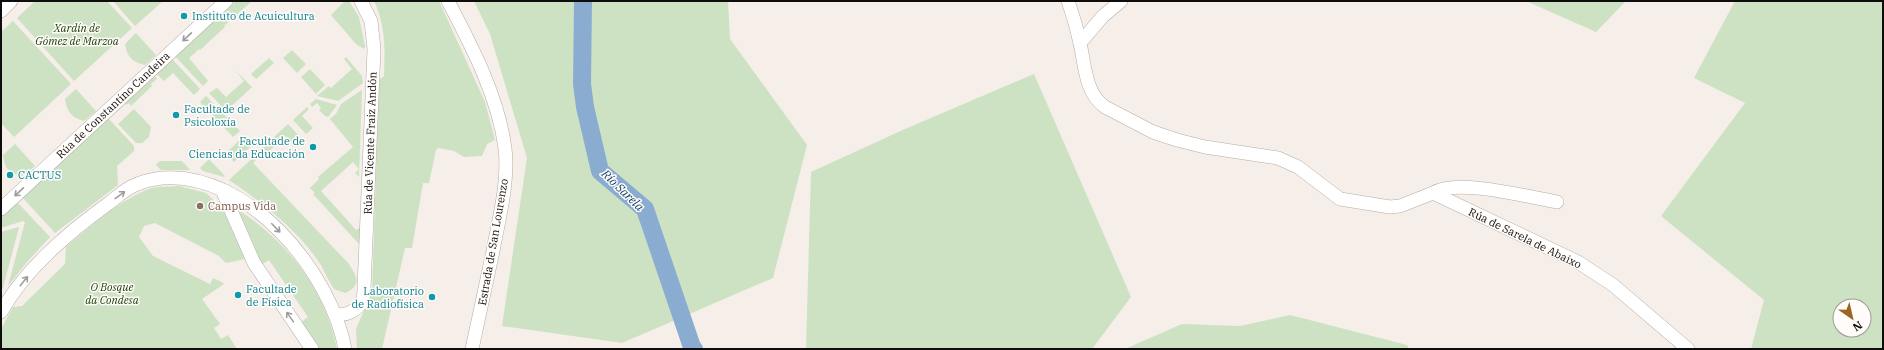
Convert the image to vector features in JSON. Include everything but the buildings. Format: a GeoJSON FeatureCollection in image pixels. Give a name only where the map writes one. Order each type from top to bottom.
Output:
{"type":"FeatureCollection","features":[{"type":"Feature","properties":{"kind":"street"},"geometry":{"type":"LineString","coordinates":[[1,11],[11,1]]}},
{"type":"Feature","properties":{"kind":"street","name":"Rúa de Constantino Candeira"},"geometry":{"type":"LineString","coordinates":[[1,209],[226,1]]}},
{"type":"Feature","properties":{"kind":"street","name":"Rúa de Vicente Fraiz Andón"},"geometry":{"type":"LineString","coordinates":[[344,347],[348,327],[363,294],[374,49],[371,21],[361,1]]}},
{"type":"Feature","properties":{"kind":"street","name":"Estrada de San Lourenzo"},"geometry":{"type":"LineString","coordinates":[[448,1],[487,84],[495,106],[505,149],[506,175],[472,349]]}},
{"type":"Feature","properties":{"kind":"street"},"geometry":{"type":"LineString","coordinates":[[1068,1],[1080,43],[1088,83],[1098,102],[1153,132],[1198,146],[1278,158],[1298,167],[1340,199],[1390,207],[1400,206],[1439,190],[1450,188],[1472,188],[1507,192],[1557,202]]}},
{"type":"Feature","properties":{"kind":"street"},"geometry":{"type":"LineString","coordinates":[[1080,43],[1103,16],[1121,1]]}},
{"type":"Feature","properties":{"kind":"street"},"geometry":{"type":"LineString","coordinates":[[3,305],[34,268],[85,220],[133,186],[162,178],[180,178],[195,180],[222,190],[240,199],[266,218],[293,246],[315,275],[335,314],[344,347]]}},
{"type":"Feature","properties":{"kind":"street"},"geometry":{"type":"LineString","coordinates":[[222,190],[254,263],[312,349]]}},
{"type":"Feature","properties":{"kind":"street","name":"Rúa de Sarela de Abaixo"},"geometry":{"type":"LineString","coordinates":[[1433,193],[1578,262],[1613,285],[1688,349]]}},
{"type":"Feature","properties":{"kind":"street"},"geometry":{"type":"LineString","coordinates":[[335,314],[346,308],[363,294]]}},
{"type":"Feature","properties":{"kind":"green space","name":"Xardín de Gómez de Marzoa"},"geometry":{"type":"Polygon","coordinates":[[[35,1],[107,1],[132,28],[74,81],[17,18],[35,1]]]}},
{"type":"Feature","properties":{"kind":"green space","name":"Xardín de Gómez de Marzoa"},"geometry":{"type":"Polygon","coordinates":[[[113,1],[163,1],[135,26],[113,1]]]}},
{"type":"Feature","properties":{"kind":"green space"},"geometry":{"type":"Polygon","coordinates":[[[236,1],[252,1],[200,50],[199,49],[189,58],[208,81],[203,86],[175,56],[236,1]]]}},
{"type":"Feature","properties":{"kind":"green space"},"geometry":{"type":"Polygon","coordinates":[[[345,1],[349,1],[359,17],[365,47],[364,49],[356,44],[331,15],[345,1]]]}},
{"type":"Feature","properties":{"kind":"green space"},"geometry":{"type":"Polygon","coordinates":[[[374,1],[439,1],[485,102],[495,140],[487,144],[482,156],[464,157],[454,151],[438,148],[436,150],[429,183],[423,183],[412,248],[405,248],[382,349],[357,349],[356,329],[372,292],[379,80],[384,76],[383,29],[374,1]]]}},
{"type":"Feature","properties":{"kind":"green space"},"geometry":{"type":"Polygon","coordinates":[[[474,1],[728,1],[730,39],[807,145],[773,278],[622,343],[502,326],[527,158],[490,34],[474,1]]]}},
{"type":"Feature","properties":{"kind":"green space"},"geometry":{"type":"Polygon","coordinates":[[[1526,1],[1626,1],[1596,32],[1526,1]]]}},
{"type":"Feature","properties":{"kind":"green space"},"geometry":{"type":"Polygon","coordinates":[[[1735,1],[1883,1],[1883,349],[1751,349],[1764,300],[1661,216],[1745,103],[1694,78],[1735,1]]]}},
{"type":"Feature","properties":{"kind":"green space","name":"Xardín de Gómez de Marzoa"},"geometry":{"type":"Polygon","coordinates":[[[13,21],[71,84],[14,137],[1,123],[1,32],[13,21]]]}},
{"type":"Feature","properties":{"kind":"green space"},"geometry":{"type":"Polygon","coordinates":[[[136,33],[156,55],[145,65],[133,60],[129,56],[126,49],[125,44],[136,33]]]}},
{"type":"Feature","properties":{"kind":"green space"},"geometry":{"type":"Polygon","coordinates":[[[292,50],[306,64],[297,73],[283,58],[292,50]]]}},
{"type":"Feature","properties":{"kind":"green space"},"geometry":{"type":"Polygon","coordinates":[[[346,57],[362,76],[363,83],[338,101],[317,96],[329,86],[331,88],[352,69],[344,59],[346,57]]]}},
{"type":"Feature","properties":{"kind":"green space"},"geometry":{"type":"Polygon","coordinates":[[[269,58],[274,63],[256,79],[251,74],[269,58]]]}},
{"type":"Feature","properties":{"kind":"green space"},"geometry":{"type":"Polygon","coordinates":[[[172,59],[200,89],[194,95],[173,73],[164,81],[157,74],[172,59]]]}},
{"type":"Feature","properties":{"kind":"green space"},"geometry":{"type":"Polygon","coordinates":[[[310,69],[325,85],[316,94],[301,77],[310,69]]]}},
{"type":"Feature","properties":{"kind":"green space"},"geometry":{"type":"Polygon","coordinates":[[[235,70],[252,87],[226,111],[209,93],[217,88],[226,97],[244,81],[235,70]]]}},
{"type":"Feature","properties":{"kind":"green space"},"geometry":{"type":"Polygon","coordinates":[[[1034,74],[1131,297],[1092,349],[806,349],[811,172],[905,129],[1034,74]]]}},
{"type":"Feature","properties":{"kind":"green space"},"geometry":{"type":"Polygon","coordinates":[[[155,76],[157,79],[151,84],[152,86],[131,106],[129,103],[126,105],[125,103],[155,76]]]}},
{"type":"Feature","properties":{"kind":"green space"},"geometry":{"type":"Polygon","coordinates":[[[76,89],[96,111],[84,121],[73,116],[68,111],[66,104],[65,99],[76,89]]]}},
{"type":"Feature","properties":{"kind":"green space"},"geometry":{"type":"Polygon","coordinates":[[[362,90],[359,177],[355,173],[359,169],[353,162],[321,191],[356,230],[360,228],[359,244],[313,194],[315,193],[310,188],[319,179],[318,177],[353,147],[330,119],[336,114],[341,104],[362,90]]]}},
{"type":"Feature","properties":{"kind":"green space"},"geometry":{"type":"Polygon","coordinates":[[[206,96],[240,131],[233,137],[200,102],[206,96]]]}},
{"type":"Feature","properties":{"kind":"green space"},"geometry":{"type":"Polygon","coordinates":[[[316,99],[337,105],[328,117],[319,110],[321,108],[317,103],[312,107],[310,104],[316,99]]]}},
{"type":"Feature","properties":{"kind":"green space"},"geometry":{"type":"Polygon","coordinates":[[[307,107],[309,109],[302,116],[313,128],[306,134],[293,120],[307,107]]]}},
{"type":"Feature","properties":{"kind":"green space"},"geometry":{"type":"Polygon","coordinates":[[[134,109],[151,127],[149,137],[142,143],[136,143],[118,124],[134,109]]]}},
{"type":"Feature","properties":{"kind":"green space"},"geometry":{"type":"Polygon","coordinates":[[[108,118],[134,146],[134,151],[117,166],[118,185],[55,233],[22,197],[108,118]]]}},
{"type":"Feature","properties":{"kind":"green space"},"geometry":{"type":"Polygon","coordinates":[[[288,124],[301,138],[294,145],[285,136],[269,151],[271,153],[267,156],[261,149],[288,124]]]}},
{"type":"Feature","properties":{"kind":"green space"},"geometry":{"type":"Polygon","coordinates":[[[244,136],[252,145],[234,162],[226,153],[244,136]]]}},
{"type":"Feature","properties":{"kind":"green space"},"geometry":{"type":"Polygon","coordinates":[[[15,144],[35,166],[23,176],[14,174],[8,170],[4,160],[3,155],[15,144]]]}},
{"type":"Feature","properties":{"kind":"green space"},"geometry":{"type":"Polygon","coordinates":[[[260,151],[262,154],[253,163],[349,264],[356,277],[356,284],[350,290],[345,293],[334,289],[321,265],[302,240],[267,208],[229,180],[260,151]]]}},
{"type":"Feature","properties":{"kind":"green space"},"geometry":{"type":"Polygon","coordinates":[[[209,159],[225,176],[224,177],[203,171],[200,168],[209,159]]]}},
{"type":"Feature","properties":{"kind":"green space"},"geometry":{"type":"Polygon","coordinates":[[[160,161],[182,161],[190,170],[161,170],[156,165],[160,161]]]}},
{"type":"Feature","properties":{"kind":"green space","name":"O Bosque da Condesa"},"geometry":{"type":"Polygon","coordinates":[[[179,186],[206,193],[222,208],[245,259],[226,263],[219,256],[155,223],[144,226],[139,237],[153,256],[210,284],[213,278],[224,284],[202,299],[220,324],[214,328],[221,339],[228,335],[237,349],[1,349],[1,329],[13,307],[22,306],[65,264],[66,247],[96,222],[141,192],[158,187],[179,186]]]}},
{"type":"Feature","properties":{"kind":"green space"},"geometry":{"type":"Polygon","coordinates":[[[17,202],[50,237],[8,286],[25,222],[23,221],[1,228],[1,217],[17,202]]]}},
{"type":"Feature","properties":{"kind":"green space"},"geometry":{"type":"Polygon","coordinates":[[[240,211],[274,238],[289,253],[302,270],[324,307],[332,328],[337,349],[318,349],[300,323],[308,317],[269,260],[261,265],[239,214],[240,211]]]}},
{"type":"Feature","properties":{"kind":"green space"},"geometry":{"type":"Polygon","coordinates":[[[19,227],[3,288],[1,291],[1,232],[19,227]]]}},
{"type":"Feature","properties":{"kind":"green space"},"geometry":{"type":"Polygon","coordinates":[[[1290,315],[1407,345],[1409,349],[1125,349],[1182,324],[1240,326],[1290,315]]]}},
{"type":"Feature","properties":{"kind":"waterway","name":"Río Sarela"},"geometry":{"type":"LineString","coordinates":[[583,1],[582,84],[585,107],[600,171],[645,209],[692,347],[694,349]]}},
{"type":"Feature","properties":{"kind":"place","name":"Instituto de Acuicultura"},"geometry":{"type":"Point","coordinates":[184,16]}},
{"type":"Feature","properties":{"kind":"place","name":"Facultade de Psicoloxía"},"geometry":{"type":"Point","coordinates":[176,115]}},
{"type":"Feature","properties":{"kind":"place","name":"Facultade de Ciencias da Educación"},"geometry":{"type":"Point","coordinates":[313,147]}},
{"type":"Feature","properties":{"kind":"place","name":"CACTUS"},"geometry":{"type":"Point","coordinates":[10,175]}},
{"type":"Feature","properties":{"kind":"place","name":"Campus Vida"},"geometry":{"type":"Point","coordinates":[200,206]}},
{"type":"Feature","properties":{"kind":"place","name":"Facultade de Física"},"geometry":{"type":"Point","coordinates":[238,295]}},
{"type":"Feature","properties":{"kind":"place","name":"Laboratorio de Radiofísica"},"geometry":{"type":"Point","coordinates":[432,297]}}]}
